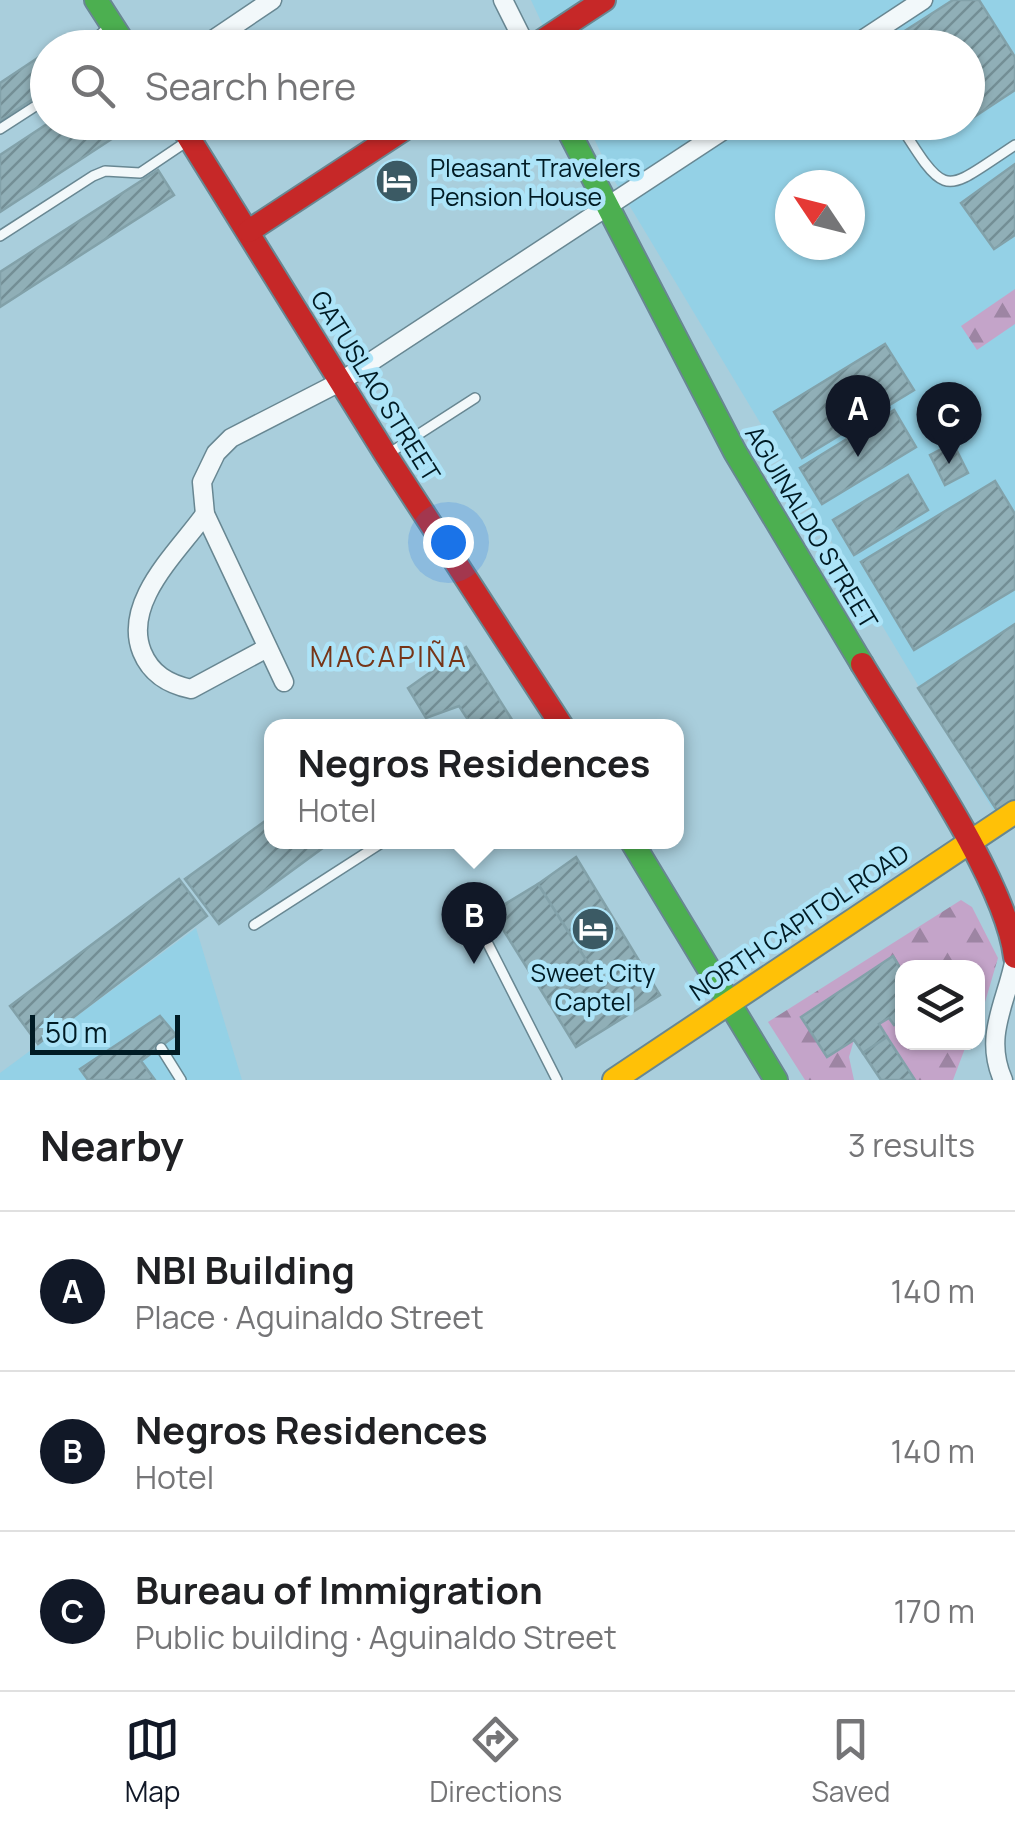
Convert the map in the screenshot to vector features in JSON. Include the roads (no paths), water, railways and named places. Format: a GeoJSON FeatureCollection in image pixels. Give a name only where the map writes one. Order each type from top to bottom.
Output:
{"type":"FeatureCollection","features":[{"type":"Feature","properties":{"kind":"street"},"geometry":{"type":"LineString","coordinates":[[96,0],[115,30]]}},
{"type":"Feature","properties":{"kind":"street"},"geometry":{"type":"LineString","coordinates":[[228,30],[272,0]]}},
{"type":"Feature","properties":{"kind":"street"},"geometry":{"type":"LineString","coordinates":[[503,0],[519,30]]}},
{"type":"Feature","properties":{"kind":"street"},"geometry":{"type":"LineString","coordinates":[[556,30],[604,0]]}},
{"type":"Feature","properties":{"kind":"street"},"geometry":{"type":"LineString","coordinates":[[877,30],[923,0]]}},
{"type":"Feature","properties":{"kind":"street","name":"GATUSLAO STREET"},"geometry":{"type":"LineString","coordinates":[[191,140],[386,455],[557,719]]}},
{"type":"Feature","properties":{"kind":"street"},"geometry":{"type":"LineString","coordinates":[[249,231],[388,140]]}},
{"type":"Feature","properties":{"kind":"street","name":"AGUINALDO STREET"},"geometry":{"type":"LineString","coordinates":[[573,140],[735,452],[968,842],[1012,932],[1015,958],[994,1030],[993,1049],[1002,1080]]}},
{"type":"Feature","properties":{"kind":"street"},"geometry":{"type":"LineString","coordinates":[[284,682],[206,514],[202,482],[216,453],[231,438],[340,382],[709,140]]}},
{"type":"Feature","properties":{"kind":"street"},"geometry":{"type":"LineString","coordinates":[[206,514],[144,599],[136,617],[144,657],[156,674],[190,689],[266,648]]}},
{"type":"Feature","properties":{"kind":"street","name":"NORTH CAPITOL ROAD"},"geometry":{"type":"LineString","coordinates":[[614,1080],[1015,812]]}},
{"type":"Feature","properties":{"kind":"street"},"geometry":{"type":"LineString","coordinates":[[636,849],[776,1080]]}},
{"type":"Feature","properties":{"kind":"lane"},"geometry":{"type":"LineString","coordinates":[[106,30],[112,25]]}},
{"type":"Feature","properties":{"kind":"lane"},"geometry":{"type":"LineString","coordinates":[[0,129],[30,110]]}},
{"type":"Feature","properties":{"kind":"lane"},"geometry":{"type":"LineString","coordinates":[[0,236],[93,176],[105,171],[140,173],[175,140]]}},
{"type":"Feature","properties":{"kind":"lane"},"geometry":{"type":"LineString","coordinates":[[910,140],[934,177],[944,183],[960,182],[1015,145]]}},
{"type":"Feature","properties":{"kind":"lane"},"geometry":{"type":"LineString","coordinates":[[386,455],[475,398]]}},
{"type":"Feature","properties":{"kind":"lane"},"geometry":{"type":"LineString","coordinates":[[254,925],[371,849]]}},
{"type":"Feature","properties":{"kind":"lane"},"geometry":{"type":"LineString","coordinates":[[484,938],[557,1080]]}},
{"type":"Feature","properties":{"kind":"lane"},"geometry":{"type":"LineString","coordinates":[[161,1048],[181,1080]]}},
{"type":"Feature","properties":{"kind":"place","name":"Pleasant Travelers Pension House"},"geometry":{"type":"Point","coordinates":[397,181]}},
{"type":"Feature","properties":{"kind":"place","name":"NBI Building"},"geometry":{"type":"Point","coordinates":[858,457]}},
{"type":"Feature","properties":{"kind":"place","name":"Bureau of Immigration"},"geometry":{"type":"Point","coordinates":[949,464]}},
{"type":"Feature","properties":{"kind":"place","name":"Sweet City Captel"},"geometry":{"type":"Point","coordinates":[593,929]}},
{"type":"Feature","properties":{"kind":"place","name":"Negros Residences"},"geometry":{"type":"Point","coordinates":[474,964]}},
{"type":"Feature","properties":{"kind":"district","name":"MACAPIÑA"},"geometry":{"type":"Point","coordinates":[389,656]}}]}
